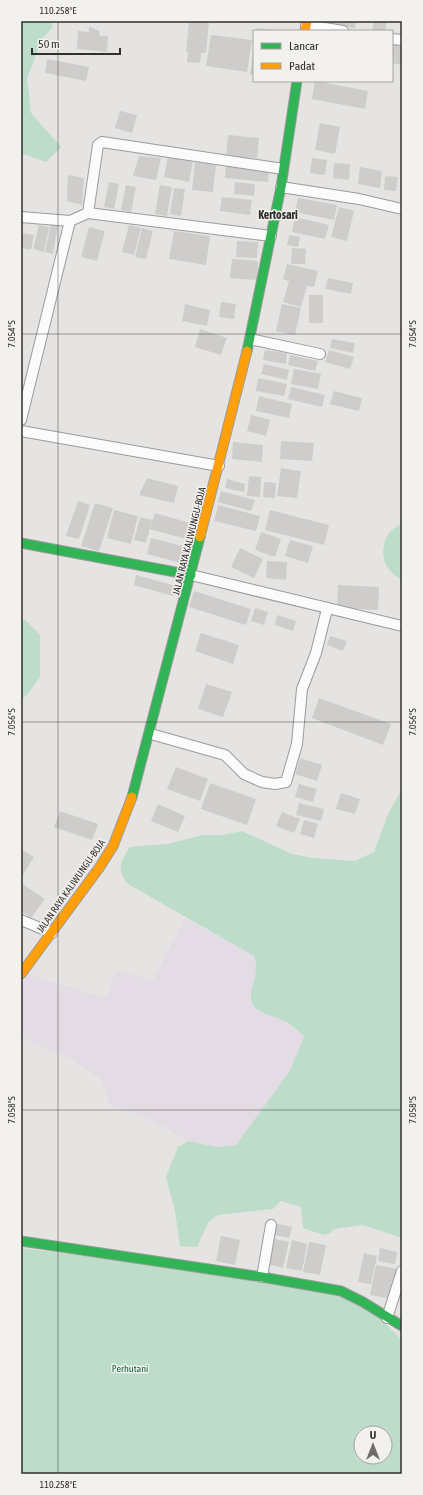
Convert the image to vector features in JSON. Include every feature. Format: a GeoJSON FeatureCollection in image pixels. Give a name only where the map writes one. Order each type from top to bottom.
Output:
{"type":"FeatureCollection","features":[{"type":"Feature","properties":{"kind":"main road","name":"JALAN RAYA KALIWUNGU-BOJA"},"geometry":{"type":"LineString","coordinates":[[21,974],[52,933],[113,846],[135,792],[151,734],[250,339],[271,236],[297,82]]}},
{"type":"Feature","properties":{"kind":"main road"},"geometry":{"type":"LineString","coordinates":[[21,543],[191,575]]}},
{"type":"Feature","properties":{"kind":"main road"},"geometry":{"type":"LineString","coordinates":[[21,1241],[262,1277],[341,1291],[363,1302],[402,1326]]}},
{"type":"Feature","properties":{"kind":"street"},"geometry":{"type":"LineString","coordinates":[[306,26],[336,30]]}},
{"type":"Feature","properties":{"kind":"street"},"geometry":{"type":"LineString","coordinates":[[88,213],[98,145],[102,142],[283,169]]}},
{"type":"Feature","properties":{"kind":"street"},"geometry":{"type":"LineString","coordinates":[[280,186],[359,199],[402,208]]}},
{"type":"Feature","properties":{"kind":"street"},"geometry":{"type":"LineString","coordinates":[[21,218],[70,221],[88,213],[271,236]]}},
{"type":"Feature","properties":{"kind":"street"},"geometry":{"type":"LineString","coordinates":[[21,420],[70,221]]}},
{"type":"Feature","properties":{"kind":"street"},"geometry":{"type":"LineString","coordinates":[[250,339],[320,354]]}},
{"type":"Feature","properties":{"kind":"street"},"geometry":{"type":"LineString","coordinates":[[21,431],[219,466]]}},
{"type":"Feature","properties":{"kind":"street"},"geometry":{"type":"LineString","coordinates":[[191,575],[402,626]]}},
{"type":"Feature","properties":{"kind":"street"},"geometry":{"type":"LineString","coordinates":[[151,734],[225,755],[244,774],[262,782],[274,784],[286,782],[297,744],[302,689],[316,653],[327,609]]}},
{"type":"Feature","properties":{"kind":"street"},"geometry":{"type":"LineString","coordinates":[[21,920],[52,933]]}},
{"type":"Feature","properties":{"kind":"street"},"geometry":{"type":"LineString","coordinates":[[262,1277],[271,1225]]}},
{"type":"Feature","properties":{"kind":"street"},"geometry":{"type":"LineString","coordinates":[[387,1318],[402,1270]]}},
{"type":"Feature","properties":{"kind":"shaded area"},"geometry":{"type":"Polygon","coordinates":[[[185,918],[254,956],[257,967],[251,999],[256,1008],[288,1023],[304,1037],[289,1072],[236,1145],[216,1147],[188,1141],[151,1120],[109,1104],[101,1079],[71,1059],[32,1043],[21,1035],[21,987],[28,973],[106,998],[116,971],[153,980],[185,918]]]}},
{"type":"Feature","properties":{"kind":"green space"},"geometry":{"type":"Polygon","coordinates":[[[21,21],[50,21],[53,27],[43,38],[27,78],[31,113],[61,147],[46,162],[21,153],[21,21]]]}},
{"type":"Feature","properties":{"kind":"green space"},"geometry":{"type":"Polygon","coordinates":[[[402,523],[402,579],[391,572],[387,567],[384,561],[383,548],[389,533],[402,523]]]}},
{"type":"Feature","properties":{"kind":"green space"},"geometry":{"type":"Polygon","coordinates":[[[21,620],[25,620],[40,635],[40,677],[27,695],[21,699],[21,620]]]}},
{"type":"Feature","properties":{"kind":"green space"},"geometry":{"type":"Polygon","coordinates":[[[402,789],[402,1238],[363,1225],[334,1229],[330,1233],[324,1235],[303,1228],[301,1207],[281,1201],[273,1209],[218,1215],[208,1223],[197,1247],[180,1246],[175,1211],[166,1177],[178,1147],[188,1141],[216,1147],[236,1145],[289,1072],[304,1037],[287,1022],[265,1014],[255,1008],[251,998],[256,973],[256,962],[254,956],[128,884],[122,874],[122,861],[130,847],[167,844],[203,835],[222,835],[242,831],[292,854],[313,858],[355,861],[374,852],[388,814],[402,789]]]}},
{"type":"Feature","properties":{"kind":"green space","name":"Perhutani"},"geometry":{"type":"Polygon","coordinates":[[[21,1248],[352,1290],[402,1340],[402,1474],[21,1474],[21,1248]]]}},
{"type":"Feature","properties":{"kind":"building"},"geometry":{"type":"Polygon","coordinates":[[[189,21],[209,21],[206,53],[201,53],[200,63],[187,62],[188,52],[186,52],[189,21]]]}},
{"type":"Feature","properties":{"kind":"building"},"geometry":{"type":"Polygon","coordinates":[[[330,21],[356,21],[355,28],[329,26],[330,21]]]}},
{"type":"Feature","properties":{"kind":"building"},"geometry":{"type":"Polygon","coordinates":[[[374,21],[387,21],[385,30],[372,30],[374,21]]]}},
{"type":"Feature","properties":{"kind":"building"},"geometry":{"type":"Polygon","coordinates":[[[89,26],[99,31],[100,36],[108,36],[107,52],[77,49],[78,31],[89,32],[89,26]]]}},
{"type":"Feature","properties":{"kind":"building"},"geometry":{"type":"Polygon","coordinates":[[[257,28],[271,30],[256,30],[257,28]]]}},
{"type":"Feature","properties":{"kind":"building"},"geometry":{"type":"Polygon","coordinates":[[[211,35],[252,40],[247,72],[206,66],[211,35]]]}},
{"type":"Feature","properties":{"kind":"building"},"geometry":{"type":"Polygon","coordinates":[[[393,43],[402,45],[402,65],[393,63],[393,43]]]}},
{"type":"Feature","properties":{"kind":"building"},"geometry":{"type":"Polygon","coordinates":[[[253,52],[253,75],[250,75],[253,52]]]}},
{"type":"Feature","properties":{"kind":"building"},"geometry":{"type":"Polygon","coordinates":[[[47,59],[89,67],[86,81],[45,73],[47,59]]]}},
{"type":"Feature","properties":{"kind":"building"},"geometry":{"type":"Polygon","coordinates":[[[315,82],[368,91],[365,109],[312,99],[315,82]]]}},
{"type":"Feature","properties":{"kind":"building"},"geometry":{"type":"Polygon","coordinates":[[[120,111],[137,115],[132,133],[115,128],[120,111]]]}},
{"type":"Feature","properties":{"kind":"building"},"geometry":{"type":"Polygon","coordinates":[[[320,123],[340,127],[335,154],[315,150],[320,123]]]}},
{"type":"Feature","properties":{"kind":"building"},"geometry":{"type":"Polygon","coordinates":[[[228,135],[259,138],[257,158],[226,156],[228,135]]]}},
{"type":"Feature","properties":{"kind":"building"},"geometry":{"type":"Polygon","coordinates":[[[139,156],[161,158],[156,180],[133,176],[139,156]]]}},
{"type":"Feature","properties":{"kind":"building"},"geometry":{"type":"Polygon","coordinates":[[[168,156],[193,160],[189,182],[164,177],[168,156]]]}},
{"type":"Feature","properties":{"kind":"building"},"geometry":{"type":"Polygon","coordinates":[[[312,158],[327,160],[325,175],[310,173],[312,158]]]}},
{"type":"Feature","properties":{"kind":"building"},"geometry":{"type":"Polygon","coordinates":[[[195,162],[216,165],[213,192],[192,190],[195,162]]]}},
{"type":"Feature","properties":{"kind":"building"},"geometry":{"type":"Polygon","coordinates":[[[334,163],[350,164],[349,180],[333,178],[334,163]]]}},
{"type":"Feature","properties":{"kind":"building"},"geometry":{"type":"Polygon","coordinates":[[[226,165],[269,169],[268,182],[225,178],[226,165]]]}},
{"type":"Feature","properties":{"kind":"building"},"geometry":{"type":"Polygon","coordinates":[[[360,167],[382,171],[380,188],[358,184],[360,167]]]}},
{"type":"Feature","properties":{"kind":"building"},"geometry":{"type":"Polygon","coordinates":[[[68,175],[84,178],[82,205],[67,201],[68,175]]]}},
{"type":"Feature","properties":{"kind":"building"},"geometry":{"type":"Polygon","coordinates":[[[385,176],[398,177],[396,191],[384,190],[385,176]]]}},
{"type":"Feature","properties":{"kind":"building"},"geometry":{"type":"Polygon","coordinates":[[[109,182],[119,184],[114,209],[104,207],[109,182]]]}},
{"type":"Feature","properties":{"kind":"building"},"geometry":{"type":"Polygon","coordinates":[[[235,182],[255,184],[254,196],[234,194],[235,182]]]}},
{"type":"Feature","properties":{"kind":"building"},"geometry":{"type":"Polygon","coordinates":[[[126,185],[136,187],[131,212],[121,210],[126,185]]]}},
{"type":"Feature","properties":{"kind":"building"},"geometry":{"type":"Polygon","coordinates":[[[160,185],[172,187],[167,216],[155,214],[160,185]]]}},
{"type":"Feature","properties":{"kind":"building"},"geometry":{"type":"Polygon","coordinates":[[[174,188],[185,189],[181,216],[170,214],[174,188]]]}},
{"type":"Feature","properties":{"kind":"building"},"geometry":{"type":"Polygon","coordinates":[[[222,197],[252,200],[250,215],[220,211],[222,197]]]}},
{"type":"Feature","properties":{"kind":"building"},"geometry":{"type":"Polygon","coordinates":[[[298,198],[337,205],[334,220],[295,212],[298,198]]]}},
{"type":"Feature","properties":{"kind":"building"},"geometry":{"type":"Polygon","coordinates":[[[339,207],[354,211],[347,241],[331,237],[339,207]]]}},
{"type":"Feature","properties":{"kind":"building"},"geometry":{"type":"Polygon","coordinates":[[[295,217],[329,225],[325,239],[292,232],[295,217]]]}},
{"type":"Feature","properties":{"kind":"building"},"geometry":{"type":"Polygon","coordinates":[[[51,223],[58,225],[53,254],[45,252],[51,223]]]}},
{"type":"Feature","properties":{"kind":"building"},"geometry":{"type":"Polygon","coordinates":[[[39,225],[49,227],[44,252],[33,249],[39,225]]]}},
{"type":"Feature","properties":{"kind":"building"},"geometry":{"type":"Polygon","coordinates":[[[129,225],[141,228],[134,255],[122,252],[129,225]]]}},
{"type":"Feature","properties":{"kind":"building"},"geometry":{"type":"Polygon","coordinates":[[[89,227],[105,231],[97,261],[81,257],[89,227]]]}},
{"type":"Feature","properties":{"kind":"building"},"geometry":{"type":"Polygon","coordinates":[[[142,228],[153,231],[146,259],[135,257],[142,228]]]}},
{"type":"Feature","properties":{"kind":"building"},"geometry":{"type":"Polygon","coordinates":[[[174,231],[210,236],[206,265],[169,259],[174,231]]]}},
{"type":"Feature","properties":{"kind":"building"},"geometry":{"type":"Polygon","coordinates":[[[21,233],[34,235],[31,250],[21,248],[21,233]]]}},
{"type":"Feature","properties":{"kind":"building"},"geometry":{"type":"Polygon","coordinates":[[[289,235],[300,237],[298,247],[287,245],[289,235]]]}},
{"type":"Feature","properties":{"kind":"building"},"geometry":{"type":"Polygon","coordinates":[[[237,241],[258,242],[257,258],[236,257],[237,241]]]}},
{"type":"Feature","properties":{"kind":"building"},"geometry":{"type":"Polygon","coordinates":[[[292,248],[306,249],[305,264],[291,264],[292,248]]]}},
{"type":"Feature","properties":{"kind":"building"},"geometry":{"type":"Polygon","coordinates":[[[232,259],[258,261],[257,280],[230,278],[232,259]]]}},
{"type":"Feature","properties":{"kind":"building"},"geometry":{"type":"Polygon","coordinates":[[[287,264],[318,271],[314,287],[300,284],[307,286],[301,307],[283,302],[289,281],[283,279],[287,264]]]}},
{"type":"Feature","properties":{"kind":"building"},"geometry":{"type":"Polygon","coordinates":[[[328,278],[353,283],[351,294],[325,289],[328,278]]]}},
{"type":"Feature","properties":{"kind":"building"},"geometry":{"type":"Polygon","coordinates":[[[309,295],[323,295],[323,323],[309,323],[309,295]]]}},
{"type":"Feature","properties":{"kind":"building"},"geometry":{"type":"Polygon","coordinates":[[[221,302],[236,304],[234,319],[219,317],[221,302]]]}},
{"type":"Feature","properties":{"kind":"building"},"geometry":{"type":"Polygon","coordinates":[[[185,304],[210,310],[207,326],[182,321],[185,304]]]}},
{"type":"Feature","properties":{"kind":"building"},"geometry":{"type":"Polygon","coordinates":[[[282,304],[301,308],[295,335],[276,331],[282,304]]]}},
{"type":"Feature","properties":{"kind":"building"},"geometry":{"type":"Polygon","coordinates":[[[200,329],[227,338],[221,355],[195,347],[200,329]]]}},
{"type":"Feature","properties":{"kind":"building"},"geometry":{"type":"Polygon","coordinates":[[[332,339],[355,343],[353,353],[330,348],[332,339]]]}},
{"type":"Feature","properties":{"kind":"building"},"geometry":{"type":"Polygon","coordinates":[[[265,350],[287,353],[286,364],[263,360],[265,350]]]}},
{"type":"Feature","properties":{"kind":"building"},"geometry":{"type":"Polygon","coordinates":[[[329,350],[354,357],[350,369],[325,362],[329,350]]]}},
{"type":"Feature","properties":{"kind":"building"},"geometry":{"type":"Polygon","coordinates":[[[290,355],[318,361],[315,371],[288,365],[290,355]]]}},
{"type":"Feature","properties":{"kind":"building"},"geometry":{"type":"Polygon","coordinates":[[[264,364],[289,370],[287,380],[261,374],[264,364]]]}},
{"type":"Feature","properties":{"kind":"building"},"geometry":{"type":"Polygon","coordinates":[[[294,369],[321,374],[318,389],[291,384],[294,369]]]}},
{"type":"Feature","properties":{"kind":"building"},"geometry":{"type":"Polygon","coordinates":[[[258,378],[287,384],[284,396],[256,391],[258,378]]]}},
{"type":"Feature","properties":{"kind":"building"},"geometry":{"type":"Polygon","coordinates":[[[291,387],[325,395],[322,407],[288,399],[291,387]]]}},
{"type":"Feature","properties":{"kind":"building"},"geometry":{"type":"Polygon","coordinates":[[[334,391],[362,398],[359,411],[330,404],[334,391]]]}},
{"type":"Feature","properties":{"kind":"building"},"geometry":{"type":"Polygon","coordinates":[[[259,396],[292,404],[289,418],[256,411],[259,396]]]}},
{"type":"Feature","properties":{"kind":"building"},"geometry":{"type":"Polygon","coordinates":[[[251,415],[270,420],[266,436],[247,431],[251,415]]]}},
{"type":"Feature","properties":{"kind":"building"},"geometry":{"type":"Polygon","coordinates":[[[281,441],[314,443],[312,461],[280,459],[281,441]]]}},
{"type":"Feature","properties":{"kind":"building"},"geometry":{"type":"Polygon","coordinates":[[[233,442],[263,445],[262,462],[232,459],[233,442]]]}},
{"type":"Feature","properties":{"kind":"building"},"geometry":{"type":"Polygon","coordinates":[[[281,468],[301,471],[297,498],[277,496],[281,468]]]}},
{"type":"Feature","properties":{"kind":"building"},"geometry":{"type":"Polygon","coordinates":[[[249,476],[261,477],[260,497],[247,496],[249,476]]]}},
{"type":"Feature","properties":{"kind":"building"},"geometry":{"type":"Polygon","coordinates":[[[147,478],[178,486],[174,503],[139,495],[147,478]]]}},
{"type":"Feature","properties":{"kind":"building"},"geometry":{"type":"Polygon","coordinates":[[[227,479],[245,484],[244,492],[225,488],[227,479]]]}},
{"type":"Feature","properties":{"kind":"building"},"geometry":{"type":"Polygon","coordinates":[[[264,482],[276,483],[275,498],[263,497],[264,482]]]}},
{"type":"Feature","properties":{"kind":"building"},"geometry":{"type":"Polygon","coordinates":[[[221,491],[255,500],[251,511],[218,502],[221,491]]]}},
{"type":"Feature","properties":{"kind":"building"},"geometry":{"type":"Polygon","coordinates":[[[78,501],[90,505],[79,539],[66,536],[78,501]]]}},
{"type":"Feature","properties":{"kind":"building"},"geometry":{"type":"Polygon","coordinates":[[[95,503],[113,508],[99,551],[81,546],[95,503]]]}},
{"type":"Feature","properties":{"kind":"building"},"geometry":{"type":"Polygon","coordinates":[[[218,505],[260,516],[256,531],[214,521],[218,505]]]}},
{"type":"Feature","properties":{"kind":"building"},"geometry":{"type":"Polygon","coordinates":[[[114,510],[138,516],[131,544],[107,538],[114,510]]]}},
{"type":"Feature","properties":{"kind":"building"},"geometry":{"type":"Polygon","coordinates":[[[270,510],[329,525],[324,545],[265,530],[270,510]]]}},
{"type":"Feature","properties":{"kind":"building"},"geometry":{"type":"Polygon","coordinates":[[[155,513],[190,523],[186,539],[150,529],[155,513]]]}},
{"type":"Feature","properties":{"kind":"building"},"geometry":{"type":"Polygon","coordinates":[[[140,517],[152,520],[146,543],[134,540],[140,517]]]}},
{"type":"Feature","properties":{"kind":"building"},"geometry":{"type":"Polygon","coordinates":[[[261,532],[281,539],[275,557],[255,550],[261,532]]]}},
{"type":"Feature","properties":{"kind":"building"},"geometry":{"type":"Polygon","coordinates":[[[151,538],[186,547],[181,563],[147,554],[151,538]]]}},
{"type":"Feature","properties":{"kind":"building"},"geometry":{"type":"Polygon","coordinates":[[[290,540],[313,546],[308,563],[285,556],[290,540]]]}},
{"type":"Feature","properties":{"kind":"building"},"geometry":{"type":"Polygon","coordinates":[[[240,548],[263,559],[254,578],[231,567],[240,548]]]}},
{"type":"Feature","properties":{"kind":"building"},"geometry":{"type":"Polygon","coordinates":[[[267,561],[287,562],[286,580],[266,578],[267,561]]]}},
{"type":"Feature","properties":{"kind":"building"},"geometry":{"type":"Polygon","coordinates":[[[136,575],[176,586],[173,596],[134,585],[136,575]]]}},
{"type":"Feature","properties":{"kind":"building"},"geometry":{"type":"Polygon","coordinates":[[[338,585],[379,587],[378,610],[337,608],[338,585]]]}},
{"type":"Feature","properties":{"kind":"building"},"geometry":{"type":"Polygon","coordinates":[[[194,591],[251,609],[246,625],[189,607],[194,591]]]}},
{"type":"Feature","properties":{"kind":"building"},"geometry":{"type":"Polygon","coordinates":[[[255,608],[268,612],[264,625],[251,621],[255,608]]]}},
{"type":"Feature","properties":{"kind":"building"},"geometry":{"type":"Polygon","coordinates":[[[277,615],[296,621],[293,631],[275,625],[277,615]]]}},
{"type":"Feature","properties":{"kind":"building"},"geometry":{"type":"Polygon","coordinates":[[[201,633],[239,645],[233,664],[195,651],[201,633]]]}},
{"type":"Feature","properties":{"kind":"building"},"geometry":{"type":"Polygon","coordinates":[[[330,636],[347,641],[343,651],[327,645],[330,636]]]}},
{"type":"Feature","properties":{"kind":"building"},"geometry":{"type":"Polygon","coordinates":[[[206,684],[232,692],[223,717],[198,709],[206,684]]]}},
{"type":"Feature","properties":{"kind":"building"},"geometry":{"type":"Polygon","coordinates":[[[319,698],[391,724],[383,745],[312,718],[319,698]]]}},
{"type":"Feature","properties":{"kind":"building"},"geometry":{"type":"Polygon","coordinates":[[[300,758],[322,765],[317,781],[295,774],[300,758]]]}},
{"type":"Feature","properties":{"kind":"building"},"geometry":{"type":"Polygon","coordinates":[[[176,767],[208,779],[200,801],[167,789],[176,767]]]}},
{"type":"Feature","properties":{"kind":"building"},"geometry":{"type":"Polygon","coordinates":[[[210,783],[256,799],[247,825],[201,809],[210,783]]]}},
{"type":"Feature","properties":{"kind":"building"},"geometry":{"type":"Polygon","coordinates":[[[299,784],[317,789],[313,802],[295,797],[299,784]]]}},
{"type":"Feature","properties":{"kind":"building"},"geometry":{"type":"Polygon","coordinates":[[[341,793],[360,799],[355,814],[336,809],[341,793]]]}},
{"type":"Feature","properties":{"kind":"building"},"geometry":{"type":"Polygon","coordinates":[[[299,803],[324,809],[321,821],[296,815],[299,803]]]}},
{"type":"Feature","properties":{"kind":"building"},"geometry":{"type":"Polygon","coordinates":[[[158,804],[185,816],[178,832],[151,821],[158,804]]]}},
{"type":"Feature","properties":{"kind":"building"},"geometry":{"type":"Polygon","coordinates":[[[60,811],[98,824],[92,840],[54,827],[60,811]]]}},
{"type":"Feature","properties":{"kind":"building"},"geometry":{"type":"Polygon","coordinates":[[[282,812],[300,819],[294,833],[276,826],[282,812]]]}},
{"type":"Feature","properties":{"kind":"building"},"geometry":{"type":"Polygon","coordinates":[[[304,820],[318,824],[314,838],[300,834],[304,820]]]}},
{"type":"Feature","properties":{"kind":"building"},"geometry":{"type":"Polygon","coordinates":[[[21,849],[34,857],[21,878],[21,849]]]}},
{"type":"Feature","properties":{"kind":"building"},"geometry":{"type":"Polygon","coordinates":[[[21,883],[45,899],[31,918],[21,911],[21,883]]]}},
{"type":"Feature","properties":{"kind":"building"},"geometry":{"type":"Polygon","coordinates":[[[273,1223],[292,1227],[289,1238],[270,1234],[273,1223]]]}},
{"type":"Feature","properties":{"kind":"building"},"geometry":{"type":"Polygon","coordinates":[[[221,1236],[240,1240],[235,1265],[216,1261],[221,1236]]]}},
{"type":"Feature","properties":{"kind":"building"},"geometry":{"type":"Polygon","coordinates":[[[271,1238],[289,1242],[283,1268],[266,1264],[271,1238]]]}},
{"type":"Feature","properties":{"kind":"building"},"geometry":{"type":"Polygon","coordinates":[[[292,1240],[307,1244],[302,1271],[286,1268],[292,1240]]]}},
{"type":"Feature","properties":{"kind":"building"},"geometry":{"type":"Polygon","coordinates":[[[309,1242],[326,1245],[320,1275],[303,1272],[309,1242]]]}},
{"type":"Feature","properties":{"kind":"building"},"geometry":{"type":"Polygon","coordinates":[[[380,1248],[397,1252],[395,1264],[378,1261],[380,1248]]]}},
{"type":"Feature","properties":{"kind":"building"},"geometry":{"type":"Polygon","coordinates":[[[364,1253],[377,1256],[371,1284],[358,1282],[364,1253]]]}},
{"type":"Feature","properties":{"kind":"building"},"geometry":{"type":"Polygon","coordinates":[[[376,1265],[398,1269],[391,1299],[370,1295],[376,1265]]]}},
{"type":"Feature","properties":{"kind":"traffic: fast"},"geometry":{"type":"LineString","coordinates":[[247,351],[281,187],[297,82]]}},
{"type":"Feature","properties":{"kind":"traffic: fast"},"geometry":{"type":"LineString","coordinates":[[132,797],[200,537]]}},
{"type":"Feature","properties":{"kind":"traffic: fast"},"geometry":{"type":"LineString","coordinates":[[21,543],[191,575]]}},
{"type":"Feature","properties":{"kind":"traffic: fast"},"geometry":{"type":"LineString","coordinates":[[21,1241],[262,1277],[341,1291],[363,1302],[402,1326]]}},
{"type":"Feature","properties":{"kind":"traffic: slow"},"geometry":{"type":"LineString","coordinates":[[305,30],[307,21]]}},
{"type":"Feature","properties":{"kind":"traffic: slow"},"geometry":{"type":"LineString","coordinates":[[200,537],[247,351]]}},
{"type":"Feature","properties":{"kind":"traffic: slow"},"geometry":{"type":"LineString","coordinates":[[21,974],[99,868],[113,846],[132,797]]}},
{"type":"Feature","properties":{"kind":"district","name":"Kertosari"},"geometry":{"type":"Point","coordinates":[278,215]}}]}
